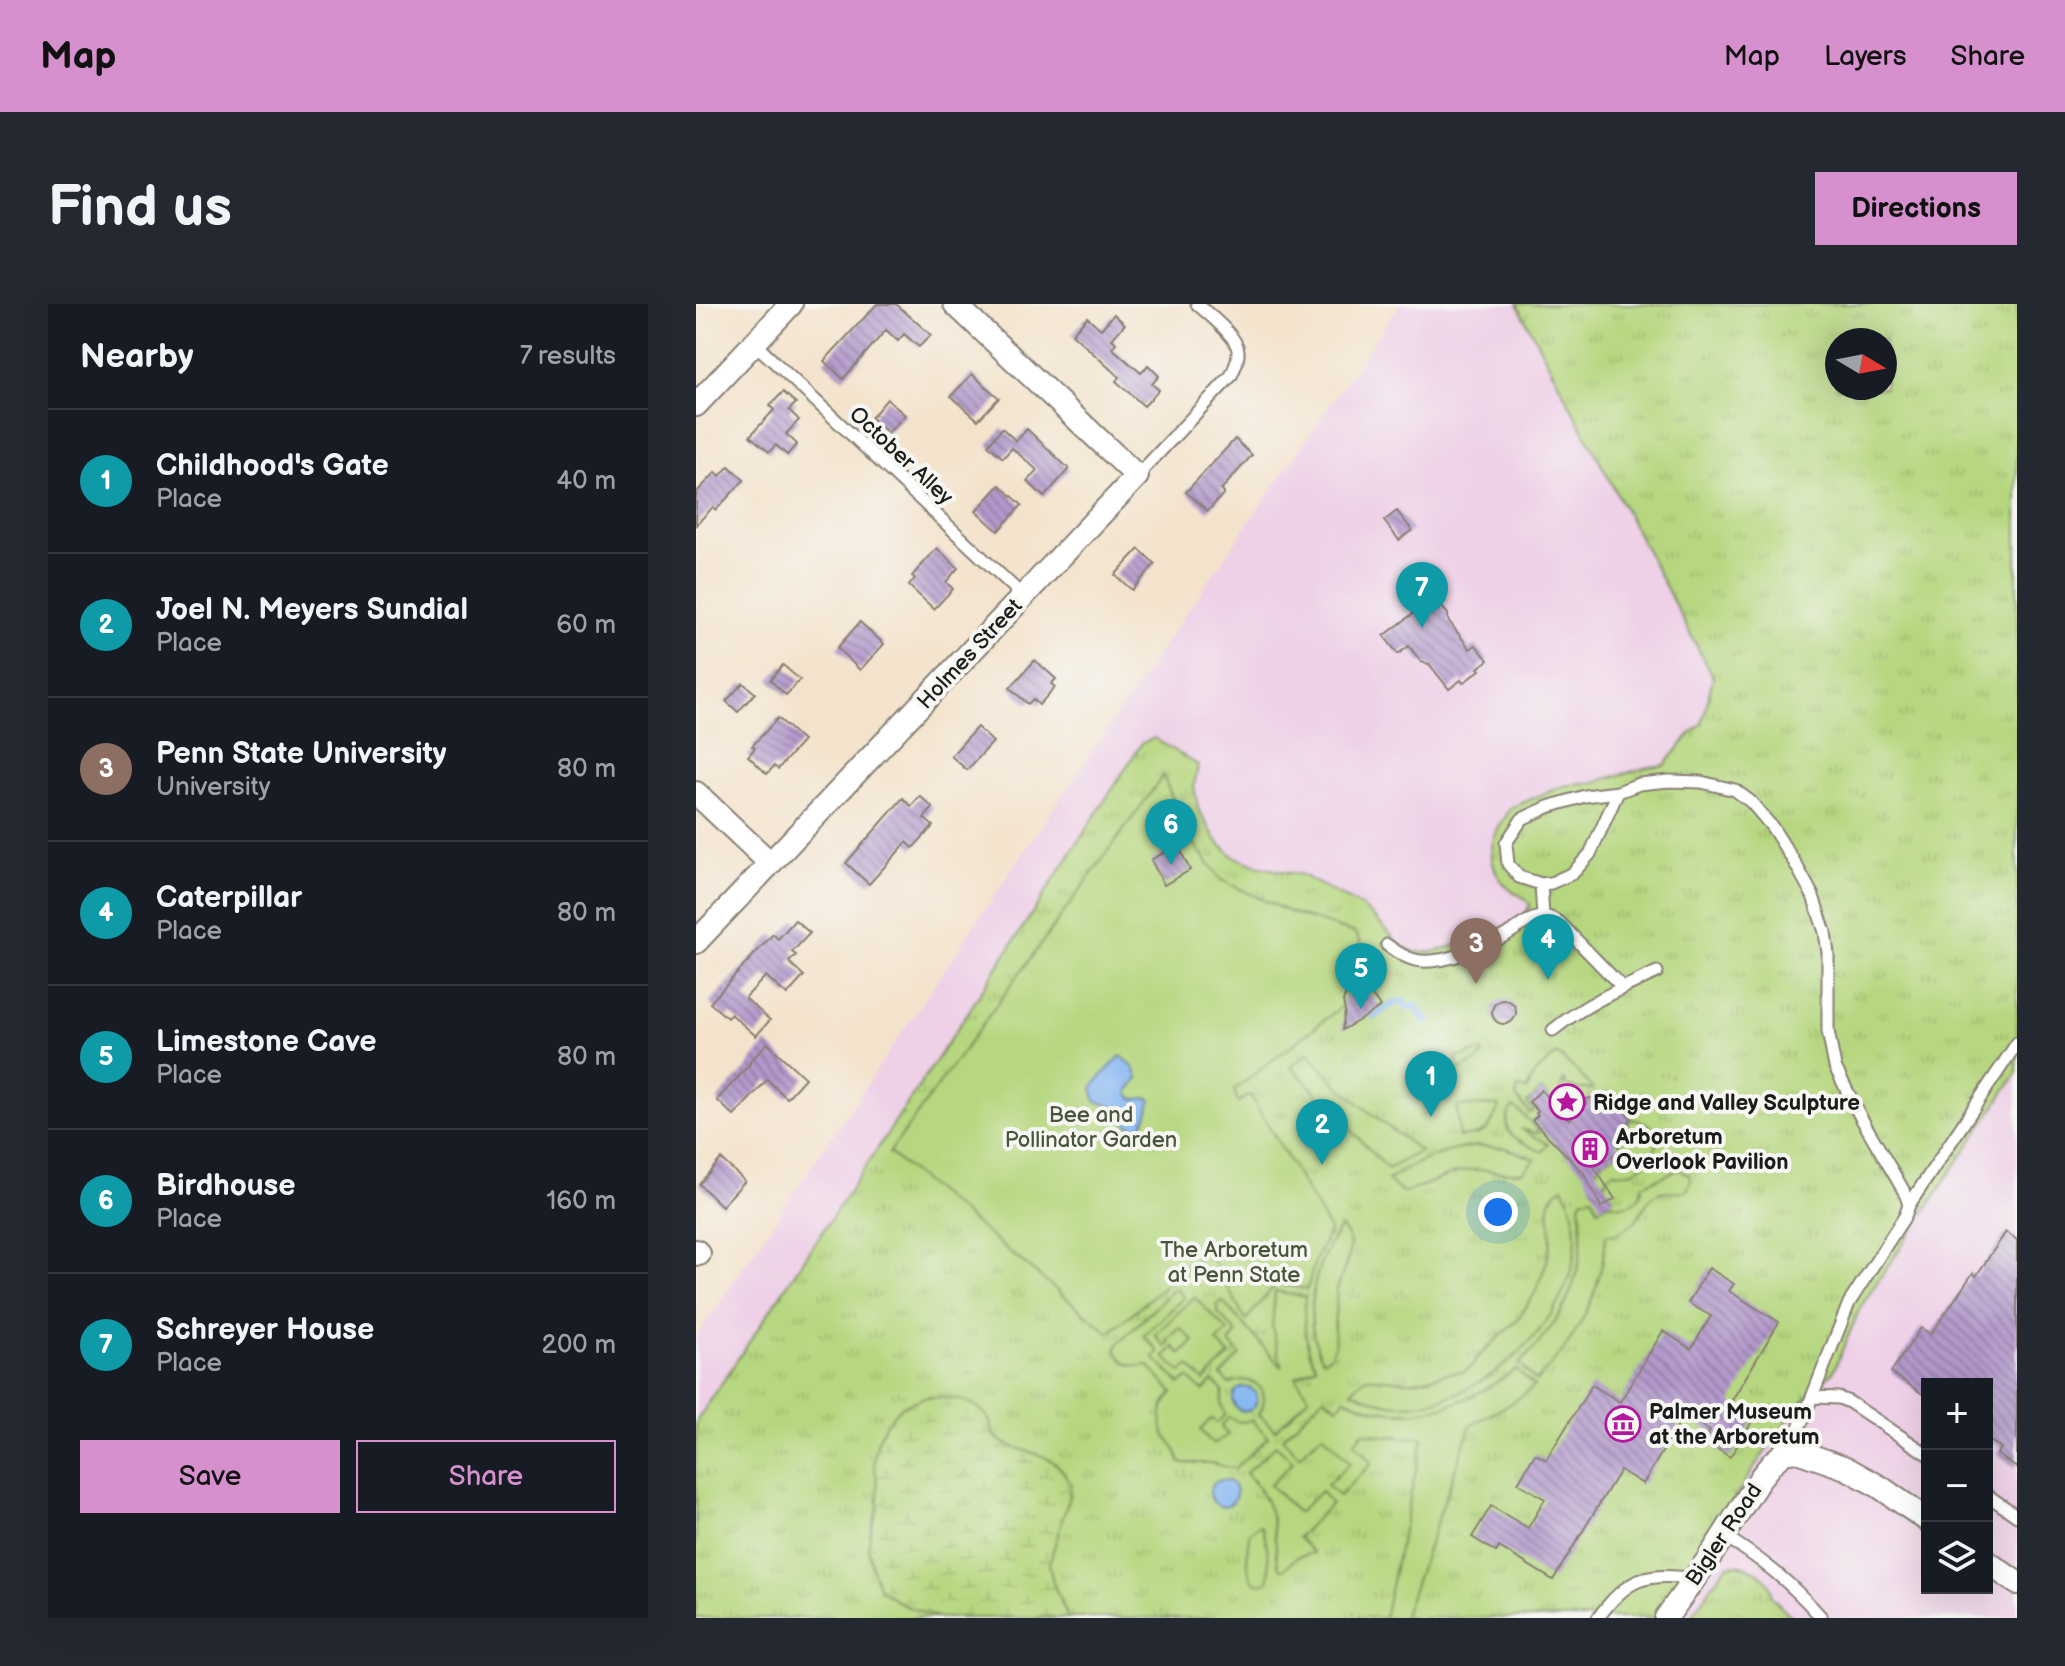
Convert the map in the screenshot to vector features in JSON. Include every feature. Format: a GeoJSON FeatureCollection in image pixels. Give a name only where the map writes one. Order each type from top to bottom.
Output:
{"type":"FeatureCollection","features":[{"type":"Feature","properties":{"kind":"street"},"geometry":{"type":"LineString","coordinates":[[696,405],[791,304]]}},
{"type":"Feature","properties":{"kind":"street"},"geometry":{"type":"LineString","coordinates":[[955,304],[1137,476]]}},
{"type":"Feature","properties":{"kind":"street","name":"Holmes Street"},"geometry":{"type":"LineString","coordinates":[[696,942],[1137,476]]}},
{"type":"Feature","properties":{"kind":"street"},"geometry":{"type":"LineString","coordinates":[[696,793],[770,863]]}},
{"type":"Feature","properties":{"kind":"street"},"geometry":{"type":"LineString","coordinates":[[1784,1453],[1797,1451],[1846,1468],[1921,1516]]}},
{"type":"Feature","properties":{"kind":"street","name":"Bigler Road"},"geometry":{"type":"LineString","coordinates":[[1666,1618],[1761,1477],[1784,1453]]}},
{"type":"Feature","properties":{"kind":"street"},"geometry":{"type":"LineString","coordinates":[[1993,1566],[2017,1583]]}},
{"type":"Feature","properties":{"kind":"lane","name":"Holmes Street"},"geometry":{"type":"LineString","coordinates":[[1137,476],[1231,376],[1238,361],[1235,340],[1197,304]]}},
{"type":"Feature","properties":{"kind":"lane","name":"October Alley"},"geometry":{"type":"LineString","coordinates":[[754,343],[1023,596]]}},
{"type":"Feature","properties":{"kind":"lane"},"geometry":{"type":"LineString","coordinates":[[1618,792],[1590,854],[1573,873],[1541,884],[1519,877],[1508,864],[1506,843],[1522,819],[1585,796],[1618,792],[1639,784],[1701,782],[1735,790],[1751,802],[1772,827],[1813,896],[1825,932],[1828,953],[1828,1031],[1835,1067],[1900,1182],[1909,1205]]}},
{"type":"Feature","properties":{"kind":"lane"},"geometry":{"type":"LineString","coordinates":[[1541,884],[1543,917]]}},
{"type":"Feature","properties":{"kind":"lane"},"geometry":{"type":"LineString","coordinates":[[1387,945],[1416,960],[1434,961],[1501,938],[1533,919],[1552,918],[1623,988]]}},
{"type":"Feature","properties":{"kind":"lane"},"geometry":{"type":"LineString","coordinates":[[1553,1030],[1593,1002],[1657,972]]}},
{"type":"Feature","properties":{"kind":"lane"},"geometry":{"type":"LineString","coordinates":[[1784,1453],[1803,1420],[1849,1303],[1909,1205],[2017,1043]]}},
{"type":"Feature","properties":{"kind":"lane"},"geometry":{"type":"LineString","coordinates":[[1812,1397],[1839,1398],[1849,1402],[1921,1450]]}},
{"type":"Feature","properties":{"kind":"lane"},"geometry":{"type":"LineString","coordinates":[[1993,1499],[2017,1516]]}},
{"type":"Feature","properties":{"kind":"lane"},"geometry":{"type":"LineString","coordinates":[[1723,1535],[1766,1563],[1822,1618]]}},
{"type":"Feature","properties":{"kind":"lane"},"geometry":{"type":"LineString","coordinates":[[1598,1618],[1608,1603],[1640,1579],[1672,1575],[1694,1579]]}},
{"type":"Feature","properties":{"kind":"shaded area","name":"The Arboretum at Penn State"},"geometry":{"type":"Polygon","coordinates":[[[1400,304],[2017,304],[2017,1618],[696,1618],[696,1337],[1173,632],[1400,304]]]}},
{"type":"Feature","properties":{"kind":"green space","name":"The Arboretum at Penn State"},"geometry":{"type":"Polygon","coordinates":[[[1517,304],[2017,304],[2017,1073],[1860,1308],[1833,1372],[1802,1402],[1766,1450],[1655,1618],[696,1618],[696,1422],[965,1017],[1142,743],[1154,738],[1198,765],[1194,786],[1198,809],[1217,841],[1234,857],[1260,867],[1302,875],[1362,907],[1401,946],[1415,952],[1433,952],[1494,934],[1523,918],[1530,905],[1502,881],[1492,860],[1495,837],[1510,808],[1563,786],[1591,783],[1665,765],[1702,724],[1713,677],[1517,304]]]}},
{"type":"Feature","properties":{"kind":"green space","name":"Bee and Pollinator Garden"},"geometry":{"type":"Polygon","coordinates":[[[1163,776],[1189,837],[1221,880],[1289,912],[1355,933],[1381,976],[1234,1090],[1238,1102],[1250,1095],[1330,1230],[1316,1258],[1307,1289],[1276,1284],[1246,1320],[1207,1250],[1109,1333],[889,1153],[1163,776]]]}},
{"type":"Feature","properties":{"kind":"green space"},"geometry":{"type":"Polygon","coordinates":[[[1482,1051],[1483,1055],[1475,1063],[1460,1070],[1456,1058],[1482,1051]]]}},
{"type":"Feature","properties":{"kind":"green space"},"geometry":{"type":"Polygon","coordinates":[[[1309,1053],[1346,1092],[1420,1151],[1388,1169],[1291,1066],[1309,1053]]]}},
{"type":"Feature","properties":{"kind":"green space"},"geometry":{"type":"Polygon","coordinates":[[[1557,1054],[1593,1089],[1564,1085],[1566,1081],[1563,1080],[1556,1105],[1541,1090],[1527,1103],[1534,1110],[1530,1113],[1516,1097],[1518,1088],[1527,1090],[1534,1074],[1557,1054]]]}},
{"type":"Feature","properties":{"kind":"green space"},"geometry":{"type":"Polygon","coordinates":[[[1499,1106],[1490,1126],[1481,1133],[1459,1137],[1457,1107],[1499,1106]]]}},
{"type":"Feature","properties":{"kind":"green space"},"geometry":{"type":"Polygon","coordinates":[[[1513,1107],[1539,1131],[1521,1129],[1548,1144],[1543,1151],[1518,1140],[1508,1130],[1506,1124],[1513,1107]]]}},
{"type":"Feature","properties":{"kind":"green space"},"geometry":{"type":"Polygon","coordinates":[[[1630,1119],[1643,1122],[1659,1135],[1656,1148],[1638,1169],[1611,1173],[1604,1185],[1594,1171],[1618,1153],[1618,1147],[1611,1141],[1622,1140],[1630,1119]]]}},
{"type":"Feature","properties":{"kind":"green space"},"geometry":{"type":"Polygon","coordinates":[[[1477,1146],[1506,1148],[1535,1159],[1524,1171],[1467,1170],[1404,1192],[1388,1180],[1431,1157],[1477,1146]]]}},
{"type":"Feature","properties":{"kind":"green space"},"geometry":{"type":"Polygon","coordinates":[[[1680,1170],[1691,1180],[1687,1191],[1660,1192],[1651,1197],[1634,1223],[1616,1234],[1606,1235],[1599,1276],[1585,1314],[1564,1349],[1536,1381],[1519,1364],[1550,1329],[1570,1292],[1581,1251],[1580,1204],[1583,1199],[1592,1197],[1598,1209],[1610,1203],[1627,1205],[1639,1197],[1642,1185],[1680,1170]]]}},
{"type":"Feature","properties":{"kind":"green space"},"geometry":{"type":"Polygon","coordinates":[[[1563,1187],[1575,1224],[1573,1262],[1560,1299],[1537,1333],[1507,1363],[1473,1386],[1436,1401],[1399,1405],[1352,1391],[1367,1378],[1419,1380],[1464,1372],[1473,1365],[1517,1320],[1535,1293],[1548,1258],[1551,1239],[1549,1202],[1563,1187]]]}},
{"type":"Feature","properties":{"kind":"green space"},"geometry":{"type":"Polygon","coordinates":[[[1341,1227],[1350,1246],[1337,1289],[1335,1346],[1330,1356],[1323,1360],[1312,1327],[1313,1291],[1324,1257],[1341,1227]]]}},
{"type":"Feature","properties":{"kind":"green space"},"geometry":{"type":"Polygon","coordinates":[[[1175,1288],[1184,1297],[1144,1336],[1159,1352],[1154,1358],[1180,1384],[1188,1378],[1203,1391],[1213,1381],[1223,1391],[1221,1403],[1225,1415],[1217,1423],[1211,1419],[1200,1430],[1213,1444],[1228,1435],[1221,1427],[1229,1417],[1240,1422],[1252,1420],[1268,1437],[1234,1469],[1211,1463],[1180,1463],[1161,1423],[1164,1407],[1173,1392],[1147,1365],[1129,1364],[1116,1351],[1117,1345],[1175,1288]]]}},
{"type":"Feature","properties":{"kind":"green space"},"geometry":{"type":"Polygon","coordinates":[[[1275,1291],[1305,1297],[1305,1332],[1316,1366],[1296,1377],[1309,1397],[1275,1430],[1259,1414],[1264,1398],[1258,1386],[1246,1380],[1229,1384],[1221,1375],[1240,1355],[1229,1342],[1237,1333],[1217,1312],[1219,1309],[1216,1306],[1222,1301],[1282,1367],[1272,1327],[1275,1291]]]}},
{"type":"Feature","properties":{"kind":"green space"},"geometry":{"type":"Polygon","coordinates":[[[1194,1297],[1228,1331],[1217,1342],[1230,1355],[1204,1381],[1189,1366],[1181,1373],[1165,1357],[1174,1347],[1181,1354],[1194,1341],[1180,1328],[1167,1340],[1170,1343],[1166,1347],[1155,1335],[1194,1297]]]}},
{"type":"Feature","properties":{"kind":"green space"},"geometry":{"type":"Polygon","coordinates":[[[1516,1369],[1534,1386],[1512,1403],[1471,1425],[1403,1618],[1384,1618],[1423,1438],[1363,1432],[1354,1443],[1372,1463],[1339,1496],[1327,1485],[1350,1463],[1323,1434],[1299,1456],[1282,1438],[1324,1397],[1338,1407],[1345,1398],[1390,1412],[1434,1409],[1476,1394],[1516,1369]]]}},
{"type":"Feature","properties":{"kind":"green space"},"geometry":{"type":"Polygon","coordinates":[[[925,1397],[968,1402],[988,1418],[999,1440],[1047,1458],[1064,1472],[1071,1485],[1049,1564],[1053,1583],[1068,1618],[937,1618],[901,1604],[880,1589],[868,1547],[878,1508],[874,1462],[877,1443],[886,1423],[902,1406],[925,1397]]]}},
{"type":"Feature","properties":{"kind":"green space"},"geometry":{"type":"Polygon","coordinates":[[[1276,1445],[1293,1462],[1270,1485],[1298,1513],[1321,1491],[1331,1504],[1298,1537],[1314,1553],[1297,1557],[1284,1569],[1278,1564],[1268,1505],[1246,1473],[1276,1445]]]}},
{"type":"Feature","properties":{"kind":"green space"},"geometry":{"type":"Polygon","coordinates":[[[1259,1526],[1266,1540],[1269,1569],[1268,1582],[1261,1583],[1251,1577],[1248,1558],[1250,1532],[1259,1526]]]}},
{"type":"Feature","properties":{"kind":"green space"},"geometry":{"type":"Polygon","coordinates":[[[1736,1564],[1755,1570],[1765,1578],[1771,1596],[1793,1618],[1690,1618],[1723,1570],[1728,1565],[1736,1564]]]}},
{"type":"Feature","properties":{"kind":"water"},"geometry":{"type":"Polygon","coordinates":[[[1121,1056],[1132,1066],[1138,1079],[1129,1094],[1134,1099],[1151,1100],[1145,1120],[1136,1128],[1127,1124],[1112,1106],[1095,1101],[1092,1088],[1121,1056]]]}},
{"type":"Feature","properties":{"kind":"water"},"geometry":{"type":"Polygon","coordinates":[[[1245,1387],[1254,1390],[1257,1399],[1254,1408],[1245,1411],[1236,1408],[1233,1399],[1236,1390],[1245,1387]]]}},
{"type":"Feature","properties":{"kind":"water"},"geometry":{"type":"Polygon","coordinates":[[[1223,1480],[1232,1484],[1236,1493],[1232,1502],[1223,1506],[1214,1502],[1210,1493],[1214,1484],[1223,1480]]]}},
{"type":"Feature","properties":{"kind":"building"},"geometry":{"type":"Polygon","coordinates":[[[877,304],[896,304],[931,335],[919,347],[904,334],[898,341],[886,330],[843,379],[824,361],[877,304]]]}},
{"type":"Feature","properties":{"kind":"building"},"geometry":{"type":"Polygon","coordinates":[[[1114,314],[1125,324],[1112,339],[1116,343],[1112,348],[1141,373],[1148,365],[1159,376],[1152,384],[1159,390],[1144,406],[1116,381],[1119,377],[1072,334],[1087,317],[1101,329],[1114,314]]]}},
{"type":"Feature","properties":{"kind":"building"},"geometry":{"type":"Polygon","coordinates":[[[972,374],[999,398],[978,420],[951,396],[972,374]]]}},
{"type":"Feature","properties":{"kind":"building"},"geometry":{"type":"Polygon","coordinates":[[[783,392],[796,403],[789,410],[799,420],[786,434],[797,444],[787,455],[776,445],[769,452],[750,436],[774,410],[770,406],[783,392]]]}},
{"type":"Feature","properties":{"kind":"building"},"geometry":{"type":"Polygon","coordinates":[[[887,399],[905,415],[888,433],[871,418],[887,399]]]}},
{"type":"Feature","properties":{"kind":"building"},"geometry":{"type":"Polygon","coordinates":[[[1002,428],[1016,441],[1027,429],[1069,469],[1044,497],[1027,481],[1037,470],[1012,448],[1003,458],[988,445],[1002,428]]]}},
{"type":"Feature","properties":{"kind":"building"},"geometry":{"type":"Polygon","coordinates":[[[1235,439],[1252,455],[1221,490],[1224,493],[1208,511],[1186,492],[1235,439]]]}},
{"type":"Feature","properties":{"kind":"building"},"geometry":{"type":"Polygon","coordinates":[[[729,466],[744,480],[716,510],[713,507],[696,525],[696,493],[716,472],[720,476],[729,466]]]}},
{"type":"Feature","properties":{"kind":"building"},"geometry":{"type":"Polygon","coordinates":[[[1000,485],[1022,505],[998,531],[976,511],[1000,485]]]}},
{"type":"Feature","properties":{"kind":"building"},"geometry":{"type":"Polygon","coordinates":[[[1397,511],[1412,530],[1399,540],[1384,521],[1397,511]]]}},
{"type":"Feature","properties":{"kind":"building"},"geometry":{"type":"Polygon","coordinates":[[[937,548],[958,568],[946,582],[953,589],[934,609],[909,586],[915,578],[912,576],[937,548]]]}},
{"type":"Feature","properties":{"kind":"building"},"geometry":{"type":"Polygon","coordinates":[[[1139,549],[1155,564],[1132,590],[1115,575],[1139,549]]]}},
{"type":"Feature","properties":{"kind":"building"},"geometry":{"type":"Polygon","coordinates":[[[1435,568],[1437,592],[1440,592],[1441,606],[1448,614],[1448,620],[1470,649],[1476,645],[1488,660],[1463,683],[1461,680],[1449,689],[1409,646],[1398,654],[1384,636],[1419,609],[1415,570],[1435,568]]]}},
{"type":"Feature","properties":{"kind":"building"},"geometry":{"type":"Polygon","coordinates":[[[860,622],[884,644],[860,670],[837,648],[860,622]]]}},
{"type":"Feature","properties":{"kind":"building"},"geometry":{"type":"Polygon","coordinates":[[[1035,660],[1056,679],[1051,684],[1055,687],[1039,705],[1033,699],[1028,704],[1010,688],[1035,660]]]}},
{"type":"Feature","properties":{"kind":"building"},"geometry":{"type":"Polygon","coordinates":[[[783,665],[800,680],[786,695],[770,680],[783,665]]]}},
{"type":"Feature","properties":{"kind":"building"},"geometry":{"type":"Polygon","coordinates":[[[743,683],[755,693],[738,712],[726,701],[743,683]]]}},
{"type":"Feature","properties":{"kind":"building"},"geometry":{"type":"Polygon","coordinates":[[[778,718],[803,741],[778,769],[774,766],[767,774],[748,756],[755,748],[752,746],[778,718]]]}},
{"type":"Feature","properties":{"kind":"building"},"geometry":{"type":"Polygon","coordinates":[[[977,727],[993,742],[967,770],[951,756],[977,727]]]}},
{"type":"Feature","properties":{"kind":"building"},"geometry":{"type":"Polygon","coordinates":[[[920,796],[933,808],[924,818],[933,826],[913,848],[907,842],[869,884],[846,863],[903,798],[911,806],[920,796]]]}},
{"type":"Feature","properties":{"kind":"building"},"geometry":{"type":"Polygon","coordinates":[[[1178,845],[1190,870],[1164,885],[1151,860],[1178,845]]]}},
{"type":"Feature","properties":{"kind":"building"},"geometry":{"type":"Polygon","coordinates":[[[795,920],[810,933],[792,952],[796,955],[789,962],[804,976],[787,995],[766,976],[745,998],[770,1020],[756,1036],[731,1014],[727,1018],[710,1003],[773,934],[778,939],[795,920]]]}},
{"type":"Feature","properties":{"kind":"building"},"geometry":{"type":"Polygon","coordinates":[[[1346,994],[1371,994],[1380,1007],[1342,1030],[1343,1001],[1346,994]]]}},
{"type":"Feature","properties":{"kind":"building"},"geometry":{"type":"Polygon","coordinates":[[[1504,1000],[1515,1007],[1516,1012],[1509,1023],[1504,1024],[1493,1017],[1492,1012],[1499,1001],[1504,1000]]]}},
{"type":"Feature","properties":{"kind":"building"},"geometry":{"type":"Polygon","coordinates":[[[767,1043],[805,1078],[787,1098],[767,1080],[734,1116],[717,1100],[767,1043]]]}},
{"type":"Feature","properties":{"kind":"building","name":"Arboretum Overlook Pavilion"},"geometry":{"type":"Polygon","coordinates":[[[1541,1090],[1569,1120],[1586,1104],[1586,1099],[1606,1092],[1631,1118],[1623,1137],[1616,1143],[1621,1151],[1594,1167],[1615,1199],[1601,1207],[1584,1173],[1532,1120],[1538,1111],[1529,1102],[1541,1090]]]}},
{"type":"Feature","properties":{"kind":"building"},"geometry":{"type":"Polygon","coordinates":[[[721,1159],[745,1181],[722,1206],[699,1184],[721,1159]]]}},
{"type":"Feature","properties":{"kind":"building"},"geometry":{"type":"Polygon","coordinates":[[[2006,1232],[2017,1240],[2017,1468],[1997,1454],[2001,1448],[1993,1443],[1993,1378],[1921,1378],[1921,1393],[1891,1372],[1921,1328],[1931,1334],[1973,1273],[1976,1276],[2006,1232]]]}},
{"type":"Feature","properties":{"kind":"building","name":"Palmer Museum at the Arboretum"},"geometry":{"type":"Polygon","coordinates":[[[1709,1268],[1734,1284],[1729,1291],[1779,1322],[1731,1402],[1755,1417],[1730,1457],[1704,1441],[1710,1431],[1684,1415],[1643,1484],[1620,1470],[1553,1580],[1499,1547],[1496,1552],[1472,1537],[1491,1506],[1528,1528],[1545,1499],[1518,1483],[1535,1454],[1546,1460],[1592,1385],[1620,1402],[1663,1331],[1691,1349],[1711,1316],[1688,1303],[1709,1268]]]}},
{"type":"Feature","properties":{"kind":"waterway"},"geometry":{"type":"LineString","coordinates":[[1374,1017],[1392,1004],[1403,1001],[1406,1008],[1416,1005],[1420,1015],[1425,1016],[1423,1021],[1429,1021]]}},
{"type":"Feature","properties":{"kind":"place","name":"Schreyer House"},"geometry":{"type":"Point","coordinates":[1422,628]}},
{"type":"Feature","properties":{"kind":"place","name":"Birdhouse"},"geometry":{"type":"Point","coordinates":[1171,865]}},
{"type":"Feature","properties":{"kind":"place","name":"Caterpillar"},"geometry":{"type":"Point","coordinates":[1548,980]}},
{"type":"Feature","properties":{"kind":"place","name":"Penn State University"},"geometry":{"type":"Point","coordinates":[1476,984]}},
{"type":"Feature","properties":{"kind":"place","name":"Limestone Cave"},"geometry":{"type":"Point","coordinates":[1361,1009]}},
{"type":"Feature","properties":{"kind":"place","name":"Ridge and Valley Sculpture"},"geometry":{"type":"Point","coordinates":[1567,1102]}},
{"type":"Feature","properties":{"kind":"place","name":"Childhood's Gate"},"geometry":{"type":"Point","coordinates":[1431,1117]}},
{"type":"Feature","properties":{"kind":"place","name":"Arboretum Overlook Pavilion"},"geometry":{"type":"Point","coordinates":[1590,1149]}},
{"type":"Feature","properties":{"kind":"place","name":"Joel N. Meyers Sundial"},"geometry":{"type":"Point","coordinates":[1322,1165]}},
{"type":"Feature","properties":{"kind":"place","name":"Palmer Museum at the Arboretum"},"geometry":{"type":"Point","coordinates":[1623,1424]}}]}
